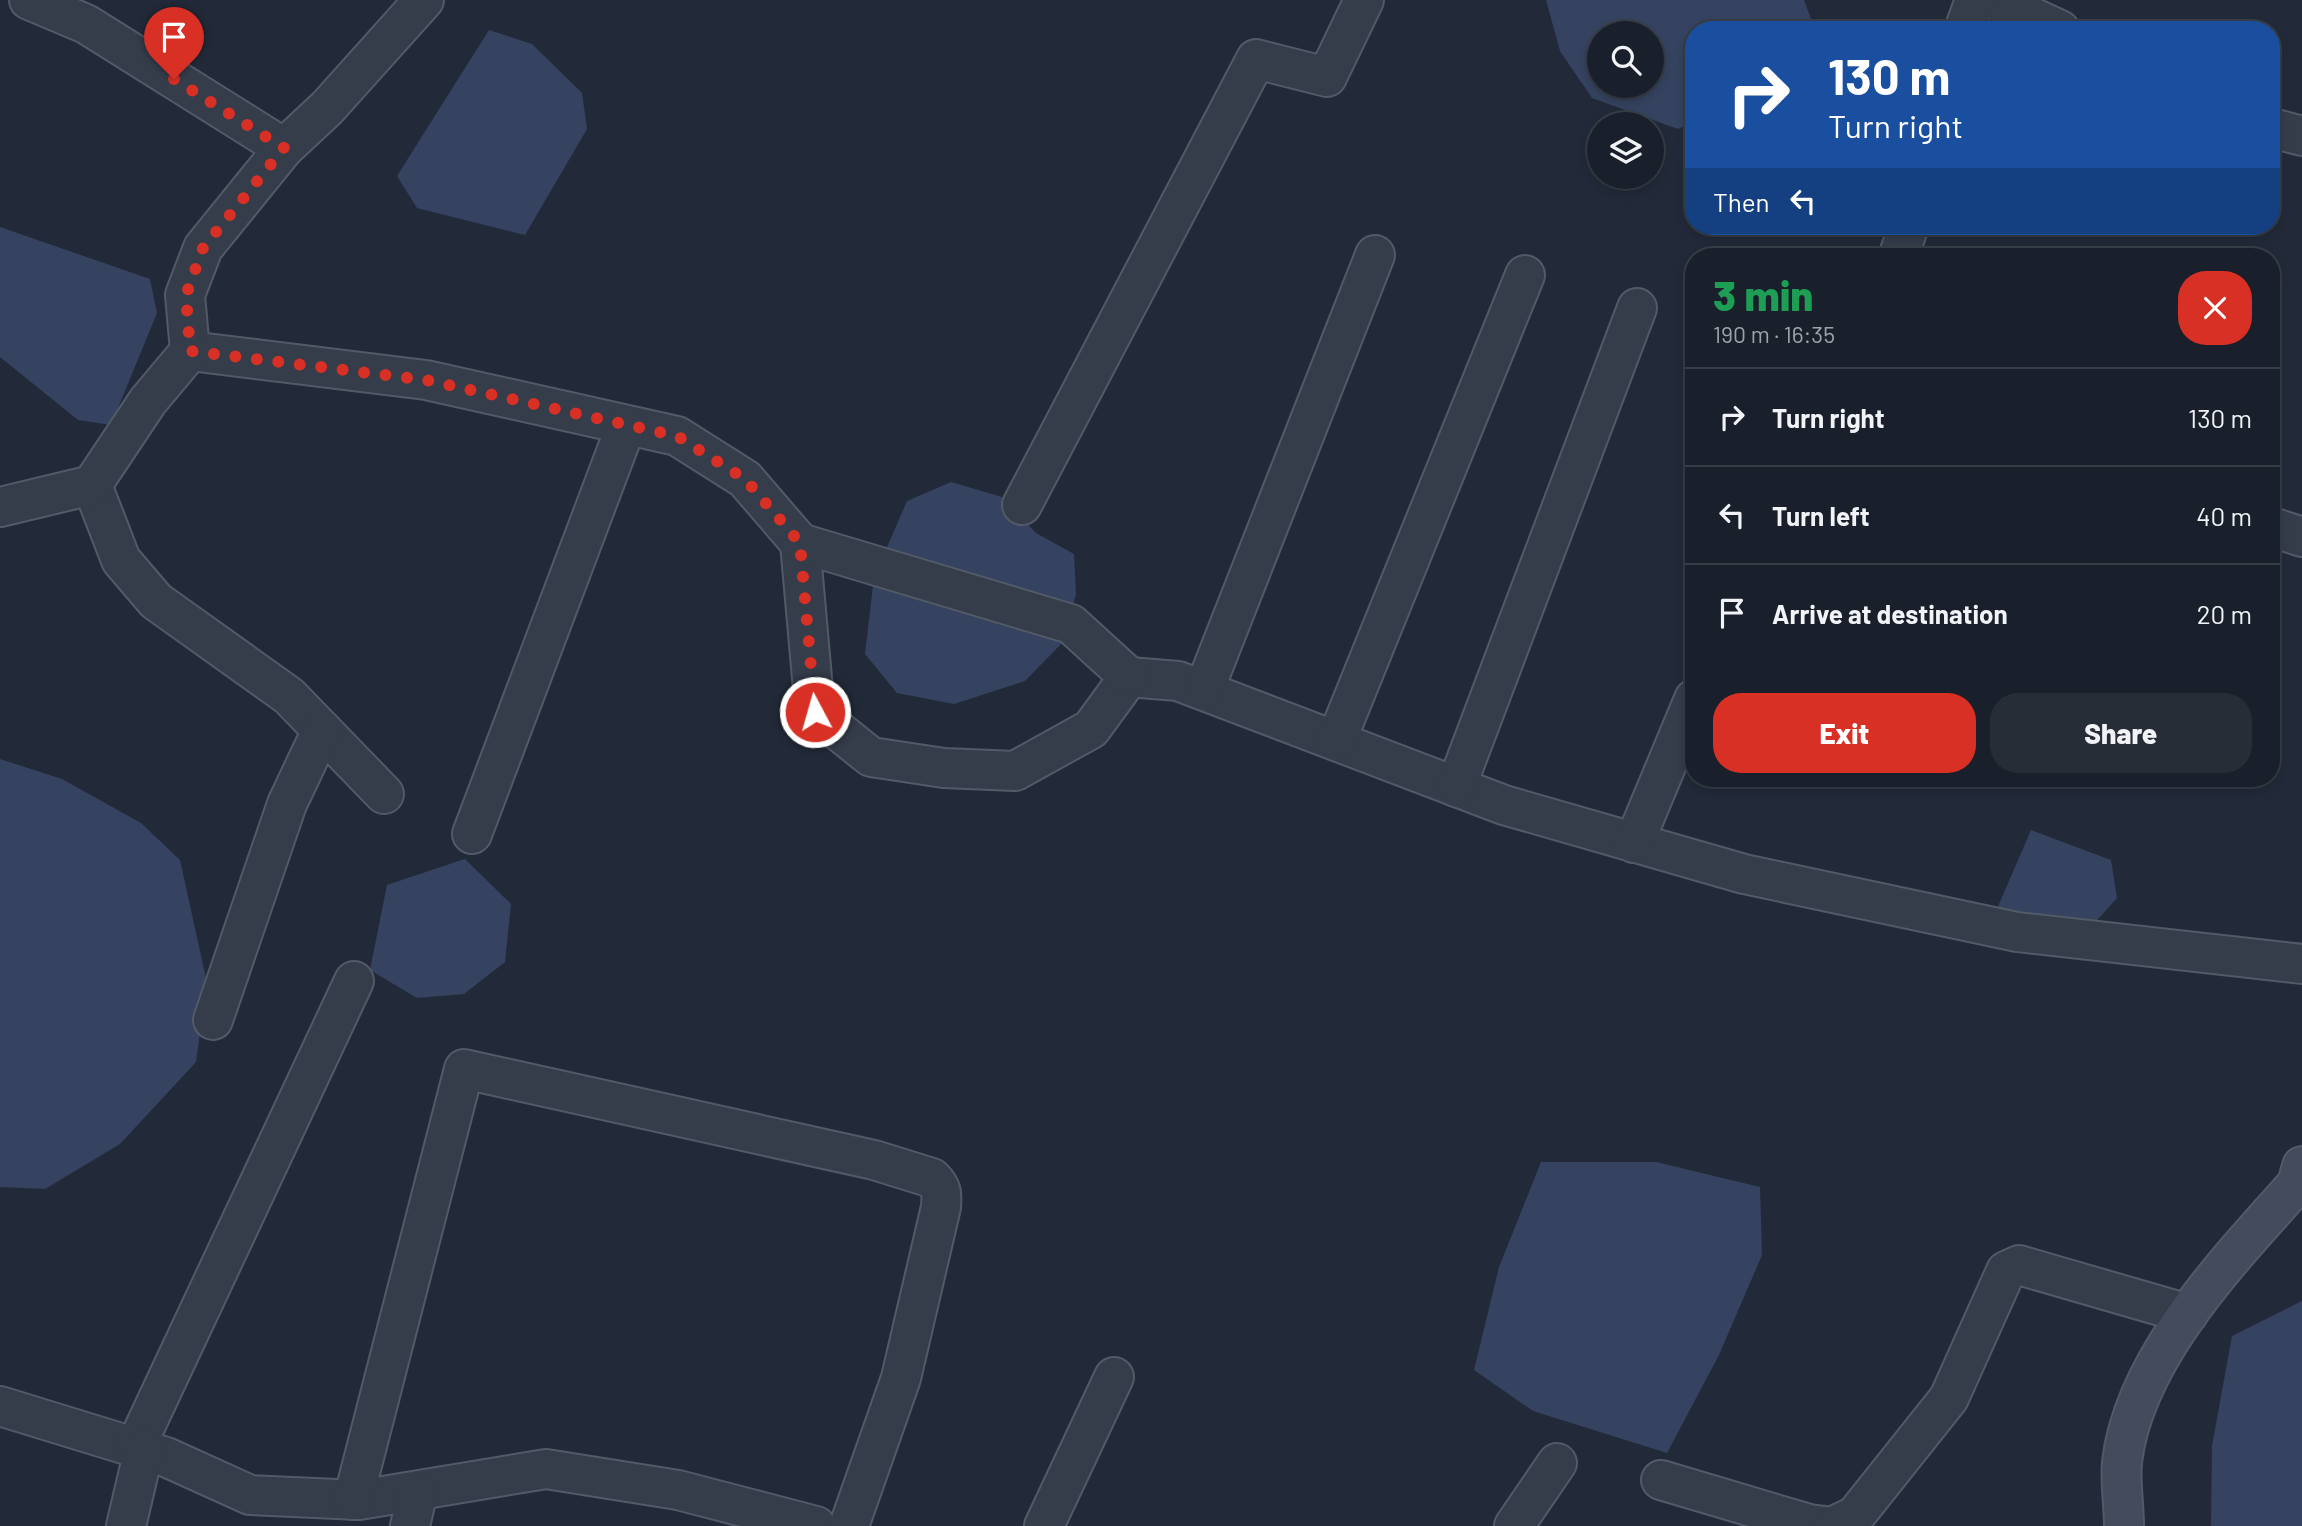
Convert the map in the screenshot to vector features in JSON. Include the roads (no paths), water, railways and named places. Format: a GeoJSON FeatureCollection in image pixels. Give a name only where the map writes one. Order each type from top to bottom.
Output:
{"type":"FeatureCollection","features":[{"type":"Feature","properties":{"kind":"street"},"geometry":{"type":"LineString","coordinates":[[29,0],[86,24],[284,148]]}},
{"type":"Feature","properties":{"kind":"street"},"geometry":{"type":"LineString","coordinates":[[0,507],[92,485],[148,401],[190,351],[186,295],[203,248],[284,148],[327,108],[424,0]]}},
{"type":"Feature","properties":{"kind":"street"},"geometry":{"type":"LineString","coordinates":[[1022,505],[1256,60],[1327,77],[1364,0]]}},
{"type":"Feature","properties":{"kind":"street"},"geometry":{"type":"LineString","coordinates":[[1968,21],[1975,0]]}},
{"type":"Feature","properties":{"kind":"street"},"geometry":{"type":"LineString","coordinates":[[1995,0],[2040,21]]}},
{"type":"Feature","properties":{"kind":"street"},"geometry":{"type":"LineString","coordinates":[[2280,130],[2302,136]]}},
{"type":"Feature","properties":{"kind":"street"},"geometry":{"type":"LineString","coordinates":[[1204,690],[1375,255]]}},
{"type":"Feature","properties":{"kind":"street"},"geometry":{"type":"LineString","coordinates":[[1336,741],[1525,275]]}},
{"type":"Feature","properties":{"kind":"street"},"geometry":{"type":"LineString","coordinates":[[1457,787],[1637,308]]}},
{"type":"Feature","properties":{"kind":"street"},"geometry":{"type":"LineString","coordinates":[[190,351],[426,380],[677,436],[745,479],[800,543],[1071,624],[1129,677],[1178,681],[1504,805],[1634,843],[1744,874],[2017,932],[2302,964]]}},
{"type":"Feature","properties":{"kind":"street"},"geometry":{"type":"LineString","coordinates":[[472,834],[626,426]]}},
{"type":"Feature","properties":{"kind":"street"},"geometry":{"type":"LineString","coordinates":[[92,485],[121,560],[156,601],[289,696],[384,794]]}},
{"type":"Feature","properties":{"kind":"street"},"geometry":{"type":"LineString","coordinates":[[2280,530],[2302,537]]}},
{"type":"Feature","properties":{"kind":"street"},"geometry":{"type":"LineString","coordinates":[[800,543],[815,712],[872,757],[944,768],[1015,771],[1091,729],[1129,677]]}},
{"type":"Feature","properties":{"kind":"street"},"geometry":{"type":"LineString","coordinates":[[1634,843],[1685,721]]}},
{"type":"Feature","properties":{"kind":"street"},"geometry":{"type":"LineString","coordinates":[[213,1020],[287,804],[322,730]]}},
{"type":"Feature","properties":{"kind":"street"},"geometry":{"type":"LineString","coordinates":[[127,1526],[139,1449],[354,981]]}},
{"type":"Feature","properties":{"kind":"street"},"geometry":{"type":"LineString","coordinates":[[353,1500],[464,1069],[886,1163],[932,1178],[939,1185],[942,1191],[941,1207],[901,1378],[849,1526]]}},
{"type":"Feature","properties":{"kind":"street"},"geometry":{"type":"LineString","coordinates":[[2124,1526],[2122,1462],[2137,1399],[2203,1290],[2297,1184],[2302,1166]]}},
{"type":"Feature","properties":{"kind":"street"},"geometry":{"type":"LineString","coordinates":[[1834,1526],[1855,1516],[1949,1398],[2006,1271],[2011,1267],[2020,1265],[2188,1314]]}},
{"type":"Feature","properties":{"kind":"street"},"geometry":{"type":"LineString","coordinates":[[1044,1526],[1114,1377]]}},
{"type":"Feature","properties":{"kind":"street"},"geometry":{"type":"LineString","coordinates":[[0,1406],[139,1449],[250,1495],[353,1500],[414,1508],[545,1469],[678,1490],[816,1526]]}},
{"type":"Feature","properties":{"kind":"street"},"geometry":{"type":"LineString","coordinates":[[1514,1526],[1557,1463]]}},
{"type":"Feature","properties":{"kind":"street"},"geometry":{"type":"LineString","coordinates":[[1661,1480],[1808,1524],[1825,1526]]}},
{"type":"Feature","properties":{"kind":"water"},"geometry":{"type":"Polygon","coordinates":[[[1546,0],[1804,0],[1812,21],[1685,21],[1685,126],[1678,129],[1664,124],[1664,112],[1631,112],[1592,98],[1664,98],[1664,21],[1587,21],[1587,91],[1560,51],[1546,0]]]}},
{"type":"Feature","properties":{"kind":"water"},"geometry":{"type":"Polygon","coordinates":[[[489,30],[532,44],[582,93],[587,129],[525,235],[417,208],[397,176],[489,30]]]}},
{"type":"Feature","properties":{"kind":"water"},"geometry":{"type":"Polygon","coordinates":[[[0,227],[150,279],[157,313],[111,425],[78,420],[0,357],[0,227]]]}},
{"type":"Feature","properties":{"kind":"water"},"geometry":{"type":"Polygon","coordinates":[[[951,482],[1002,497],[1036,533],[1074,554],[1076,595],[1062,643],[1025,681],[954,704],[897,693],[865,654],[874,577],[907,501],[951,482]]]}},
{"type":"Feature","properties":{"kind":"water"},"geometry":{"type":"Polygon","coordinates":[[[0,759],[62,779],[141,823],[180,860],[207,983],[196,1062],[120,1144],[45,1189],[0,1187],[0,759]]]}},
{"type":"Feature","properties":{"kind":"water"},"geometry":{"type":"Polygon","coordinates":[[[2031,830],[2111,860],[2117,898],[2090,928],[1996,911],[2031,830]]]}},
{"type":"Feature","properties":{"kind":"water"},"geometry":{"type":"Polygon","coordinates":[[[465,859],[511,904],[505,962],[464,994],[417,998],[370,970],[387,885],[465,859]]]}},
{"type":"Feature","properties":{"kind":"water"},"geometry":{"type":"Polygon","coordinates":[[[1541,1162],[1656,1162],[1760,1187],[1762,1255],[1719,1355],[1667,1453],[1533,1411],[1474,1370],[1499,1267],[1541,1162]]]}},
{"type":"Feature","properties":{"kind":"water"},"geometry":{"type":"Polygon","coordinates":[[[2302,1301],[2302,1526],[2211,1526],[2212,1446],[2232,1336],[2302,1301]]]}}]}
